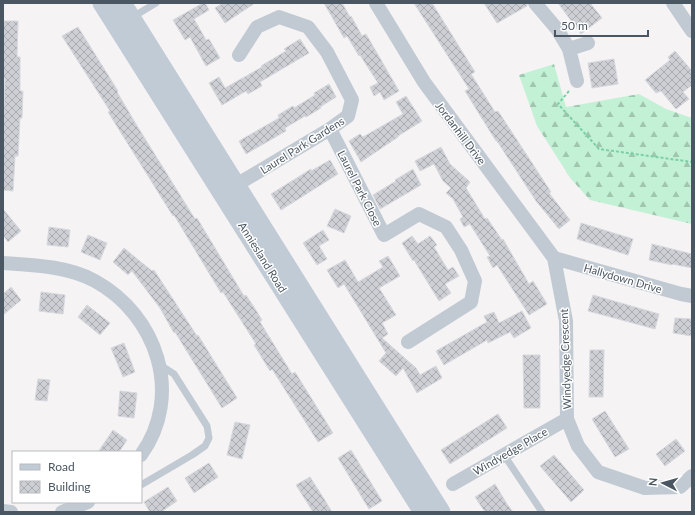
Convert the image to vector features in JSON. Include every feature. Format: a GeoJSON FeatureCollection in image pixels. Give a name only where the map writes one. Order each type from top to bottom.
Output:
{"type":"FeatureCollection","features":[{"type":"Feature","properties":{"kind":"street","name":"Anniesland Road"},"geometry":{"type":"LineString","coordinates":[[102,3],[441,512]]}},
{"type":"Feature","properties":{"kind":"street","name":"Jordanhill Drive"},"geometry":{"type":"LineString","coordinates":[[376,3],[424,82],[554,258]]}},
{"type":"Feature","properties":{"kind":"street"},"geometry":{"type":"LineString","coordinates":[[535,3],[557,29],[569,49],[577,81]]}},
{"type":"Feature","properties":{"kind":"street"},"geometry":{"type":"LineString","coordinates":[[673,3],[692,31]]}},
{"type":"Feature","properties":{"kind":"street","name":"Anniesland Road"},"geometry":{"type":"LineString","coordinates":[[126,10],[236,185],[289,285],[423,512]]}},
{"type":"Feature","properties":{"kind":"street","name":"Laurel Park Gardens"},"geometry":{"type":"LineString","coordinates":[[236,185],[330,129],[348,116],[352,100],[327,52],[308,27],[279,17],[257,27],[239,56]]}},
{"type":"Feature","properties":{"kind":"street"},"geometry":{"type":"LineString","coordinates":[[569,49],[588,43]]}},
{"type":"Feature","properties":{"kind":"street","name":"Laurel Park Close"},"geometry":{"type":"LineString","coordinates":[[330,129],[384,235],[419,214],[446,227],[461,250],[475,281],[471,302],[408,342]]}},
{"type":"Feature","properties":{"kind":"street","name":"Hallydown Drive"},"geometry":{"type":"LineString","coordinates":[[554,258],[692,296]]}},
{"type":"Feature","properties":{"kind":"street","name":"Windyedge Crescent"},"geometry":{"type":"LineString","coordinates":[[554,258],[566,321],[567,419],[578,446],[598,472],[645,488],[680,487],[692,476]]}},
{"type":"Feature","properties":{"kind":"street"},"geometry":{"type":"LineString","coordinates":[[3,263],[55,268],[79,274],[95,281],[112,292],[131,309],[153,344],[160,365],[162,396],[159,413],[155,431],[142,453]]}},
{"type":"Feature","properties":{"kind":"street","name":"Windyedge Place"},"geometry":{"type":"LineString","coordinates":[[453,484],[567,419]]}},
{"type":"Feature","properties":{"kind":"street"},"geometry":{"type":"LineString","coordinates":[[62,512],[85,503]]}},
{"type":"Feature","properties":{"kind":"street"},"geometry":{"type":"LineString","coordinates":[[3,511],[10,512]]}},
{"type":"Feature","properties":{"kind":"lane"},"geometry":{"type":"LineString","coordinates":[[126,10],[156,3]]}},
{"type":"Feature","properties":{"kind":"lane"},"geometry":{"type":"LineString","coordinates":[[142,484],[205,446],[209,438],[207,426],[174,374],[160,365]]}},
{"type":"Feature","properties":{"kind":"lane"},"geometry":{"type":"LineString","coordinates":[[504,454],[542,512]]}},
{"type":"Feature","properties":{"kind":"path"},"geometry":{"type":"LineString","coordinates":[[577,81],[558,104],[599,149],[692,162]]}},
{"type":"Feature","properties":{"kind":"green space"},"geometry":{"type":"Polygon","coordinates":[[[554,64],[566,107],[639,94],[666,109],[692,118],[692,224],[590,200],[571,179],[537,126],[519,75],[554,64]]]}},
{"type":"Feature","properties":{"kind":"building"},"geometry":{"type":"Polygon","coordinates":[[[205,3],[209,10],[194,19],[206,40],[209,39],[220,58],[206,66],[190,37],[185,40],[173,20],[205,3]]]}},
{"type":"Feature","properties":{"kind":"building"},"geometry":{"type":"Polygon","coordinates":[[[223,3],[255,3],[225,23],[215,8],[223,3]]]}},
{"type":"Feature","properties":{"kind":"building"},"geometry":{"type":"Polygon","coordinates":[[[324,3],[342,3],[362,36],[366,34],[399,91],[384,100],[380,92],[374,96],[370,87],[378,83],[347,36],[344,38],[324,3]]]}},
{"type":"Feature","properties":{"kind":"building"},"geometry":{"type":"Polygon","coordinates":[[[414,3],[432,3],[475,72],[471,74],[495,112],[498,111],[551,192],[549,193],[570,220],[559,229],[536,201],[496,141],[465,91],[469,89],[414,3]]]}},
{"type":"Feature","properties":{"kind":"building"},"geometry":{"type":"Polygon","coordinates":[[[484,3],[527,3],[527,6],[497,23],[484,3]]]}},
{"type":"Feature","properties":{"kind":"building"},"geometry":{"type":"Polygon","coordinates":[[[558,3],[590,3],[602,18],[581,34],[558,3]]]}},
{"type":"Feature","properties":{"kind":"building"},"geometry":{"type":"Polygon","coordinates":[[[3,21],[18,21],[17,57],[20,57],[20,91],[23,91],[22,118],[20,118],[18,156],[15,156],[13,191],[3,190],[5,78],[3,78],[3,21]]]}},
{"type":"Feature","properties":{"kind":"building"},"geometry":{"type":"Polygon","coordinates":[[[78,27],[195,219],[197,218],[244,296],[246,295],[254,307],[262,320],[260,322],[292,374],[295,372],[333,433],[318,442],[272,369],[270,371],[254,345],[256,344],[223,292],[221,293],[174,215],[173,216],[108,112],[110,111],[62,36],[78,27]]]}},
{"type":"Feature","properties":{"kind":"building"},"geometry":{"type":"Polygon","coordinates":[[[300,39],[309,53],[260,82],[262,86],[248,94],[246,91],[222,105],[209,83],[219,77],[225,88],[262,67],[261,66],[286,51],[284,49],[300,39]]]}},
{"type":"Feature","properties":{"kind":"building"},"geometry":{"type":"Polygon","coordinates":[[[675,51],[692,71],[692,85],[683,92],[689,99],[676,109],[661,91],[656,93],[645,80],[670,60],[668,57],[675,51]]]}},
{"type":"Feature","properties":{"kind":"building"},"geometry":{"type":"Polygon","coordinates":[[[614,59],[618,84],[592,88],[588,63],[614,59]]]}},
{"type":"Feature","properties":{"kind":"building"},"geometry":{"type":"Polygon","coordinates":[[[329,84],[336,97],[320,107],[321,108],[285,128],[286,131],[246,154],[239,141],[279,118],[278,115],[293,106],[294,108],[329,84]]]}},
{"type":"Feature","properties":{"kind":"building"},"geometry":{"type":"Polygon","coordinates":[[[406,96],[422,121],[361,162],[349,141],[360,134],[363,137],[403,114],[396,102],[406,96]]]}},
{"type":"Feature","properties":{"kind":"building"},"geometry":{"type":"Polygon","coordinates":[[[441,147],[450,164],[470,182],[466,188],[485,219],[487,218],[502,240],[503,239],[529,284],[533,281],[547,304],[529,315],[497,265],[493,268],[487,257],[490,256],[470,224],[464,227],[460,219],[463,217],[453,199],[446,193],[451,188],[443,181],[434,164],[420,171],[415,161],[441,147]]]}},
{"type":"Feature","properties":{"kind":"building"},"geometry":{"type":"Polygon","coordinates":[[[330,160],[338,174],[281,210],[271,194],[311,169],[311,171],[330,160]]]}},
{"type":"Feature","properties":{"kind":"building"},"geometry":{"type":"Polygon","coordinates":[[[413,169],[421,185],[380,209],[373,195],[413,169]]]}},
{"type":"Feature","properties":{"kind":"building"},"geometry":{"type":"Polygon","coordinates":[[[3,209],[21,231],[8,242],[3,235],[3,209]]]}},
{"type":"Feature","properties":{"kind":"building"},"geometry":{"type":"Polygon","coordinates":[[[335,209],[351,216],[344,233],[327,226],[335,209]]]}},
{"type":"Feature","properties":{"kind":"building"},"geometry":{"type":"Polygon","coordinates":[[[581,223],[633,239],[628,255],[577,239],[581,223]]]}},
{"type":"Feature","properties":{"kind":"building"},"geometry":{"type":"Polygon","coordinates":[[[49,227],[70,230],[68,247],[47,245],[49,227]]]}},
{"type":"Feature","properties":{"kind":"building"},"geometry":{"type":"Polygon","coordinates":[[[323,230],[329,240],[319,246],[327,259],[317,265],[303,243],[323,230]]]}},
{"type":"Feature","properties":{"kind":"building"},"geometry":{"type":"Polygon","coordinates":[[[88,235],[107,243],[100,260],[81,252],[88,235]]]}},
{"type":"Feature","properties":{"kind":"building"},"geometry":{"type":"Polygon","coordinates":[[[412,236],[418,244],[430,236],[437,245],[434,247],[448,270],[453,267],[459,276],[445,284],[451,293],[439,301],[402,243],[412,236]]]}},
{"type":"Feature","properties":{"kind":"building"},"geometry":{"type":"Polygon","coordinates":[[[652,244],[692,254],[692,268],[649,260],[652,244]]]}},
{"type":"Feature","properties":{"kind":"building"},"geometry":{"type":"Polygon","coordinates":[[[124,248],[152,271],[154,270],[197,336],[198,335],[237,398],[222,408],[175,332],[174,333],[160,308],[132,271],[128,275],[113,262],[124,248]]]}},
{"type":"Feature","properties":{"kind":"building"},"geometry":{"type":"Polygon","coordinates":[[[388,256],[400,276],[379,288],[396,315],[382,323],[388,334],[382,338],[416,368],[420,375],[436,366],[442,378],[417,393],[403,368],[396,376],[379,361],[386,353],[344,284],[338,288],[327,270],[345,260],[358,282],[383,267],[379,261],[388,256]]]}},
{"type":"Feature","properties":{"kind":"building"},"geometry":{"type":"Polygon","coordinates":[[[11,287],[21,300],[3,315],[3,294],[11,287]]]}},
{"type":"Feature","properties":{"kind":"building"},"geometry":{"type":"Polygon","coordinates":[[[41,292],[65,295],[63,314],[39,311],[41,292]]]}},
{"type":"Feature","properties":{"kind":"building"},"geometry":{"type":"Polygon","coordinates":[[[593,295],[659,314],[655,329],[588,311],[593,295]]]}},
{"type":"Feature","properties":{"kind":"building"},"geometry":{"type":"Polygon","coordinates":[[[87,305],[110,323],[100,335],[78,317],[87,305]]]}},
{"type":"Feature","properties":{"kind":"building"},"geometry":{"type":"Polygon","coordinates":[[[522,311],[531,328],[514,338],[510,332],[488,343],[487,340],[444,365],[436,351],[487,322],[484,316],[494,312],[499,323],[522,311]]]}},
{"type":"Feature","properties":{"kind":"building"},"geometry":{"type":"Polygon","coordinates":[[[675,318],[692,319],[692,336],[673,333],[675,318]]]}},
{"type":"Feature","properties":{"kind":"building"},"geometry":{"type":"Polygon","coordinates":[[[124,343],[135,372],[123,377],[111,348],[124,343]]]}},
{"type":"Feature","properties":{"kind":"building"},"geometry":{"type":"Polygon","coordinates":[[[590,350],[604,350],[603,397],[589,397],[590,350]]]}},
{"type":"Feature","properties":{"kind":"building"},"geometry":{"type":"Polygon","coordinates":[[[523,355],[540,355],[540,408],[524,408],[523,355]]]}},
{"type":"Feature","properties":{"kind":"building"},"geometry":{"type":"Polygon","coordinates":[[[38,379],[50,380],[47,401],[35,400],[38,379]]]}},
{"type":"Feature","properties":{"kind":"building"},"geometry":{"type":"Polygon","coordinates":[[[120,391],[137,393],[134,418],[118,416],[120,391]]]}},
{"type":"Feature","properties":{"kind":"building"},"geometry":{"type":"Polygon","coordinates":[[[605,411],[629,449],[615,457],[592,419],[605,411]]]}},
{"type":"Feature","properties":{"kind":"building"},"geometry":{"type":"Polygon","coordinates":[[[498,414],[507,428],[450,464],[441,450],[498,414]]]}},
{"type":"Feature","properties":{"kind":"building"},"geometry":{"type":"Polygon","coordinates":[[[235,422],[250,425],[242,459],[227,455],[235,422]]]}},
{"type":"Feature","properties":{"kind":"building"},"geometry":{"type":"Polygon","coordinates":[[[113,430],[127,440],[120,451],[99,451],[113,430]]]}},
{"type":"Feature","properties":{"kind":"building"},"geometry":{"type":"Polygon","coordinates":[[[676,439],[685,451],[665,466],[656,454],[676,439]]]}},
{"type":"Feature","properties":{"kind":"building"},"geometry":{"type":"Polygon","coordinates":[[[351,450],[382,501],[369,509],[338,458],[351,450]]]}},
{"type":"Feature","properties":{"kind":"building"},"geometry":{"type":"Polygon","coordinates":[[[554,455],[584,490],[571,502],[540,466],[554,455]]]}},
{"type":"Feature","properties":{"kind":"building"},"geometry":{"type":"Polygon","coordinates":[[[209,463],[218,477],[194,493],[185,478],[209,463]]]}},
{"type":"Feature","properties":{"kind":"building"},"geometry":{"type":"Polygon","coordinates":[[[310,477],[332,512],[313,512],[296,485],[310,477]]]}},
{"type":"Feature","properties":{"kind":"building"},"geometry":{"type":"Polygon","coordinates":[[[495,484],[513,512],[485,512],[475,497],[495,484]]]}},
{"type":"Feature","properties":{"kind":"building"},"geometry":{"type":"Polygon","coordinates":[[[168,487],[177,501],[161,512],[150,512],[144,502],[168,487]]]}}]}
